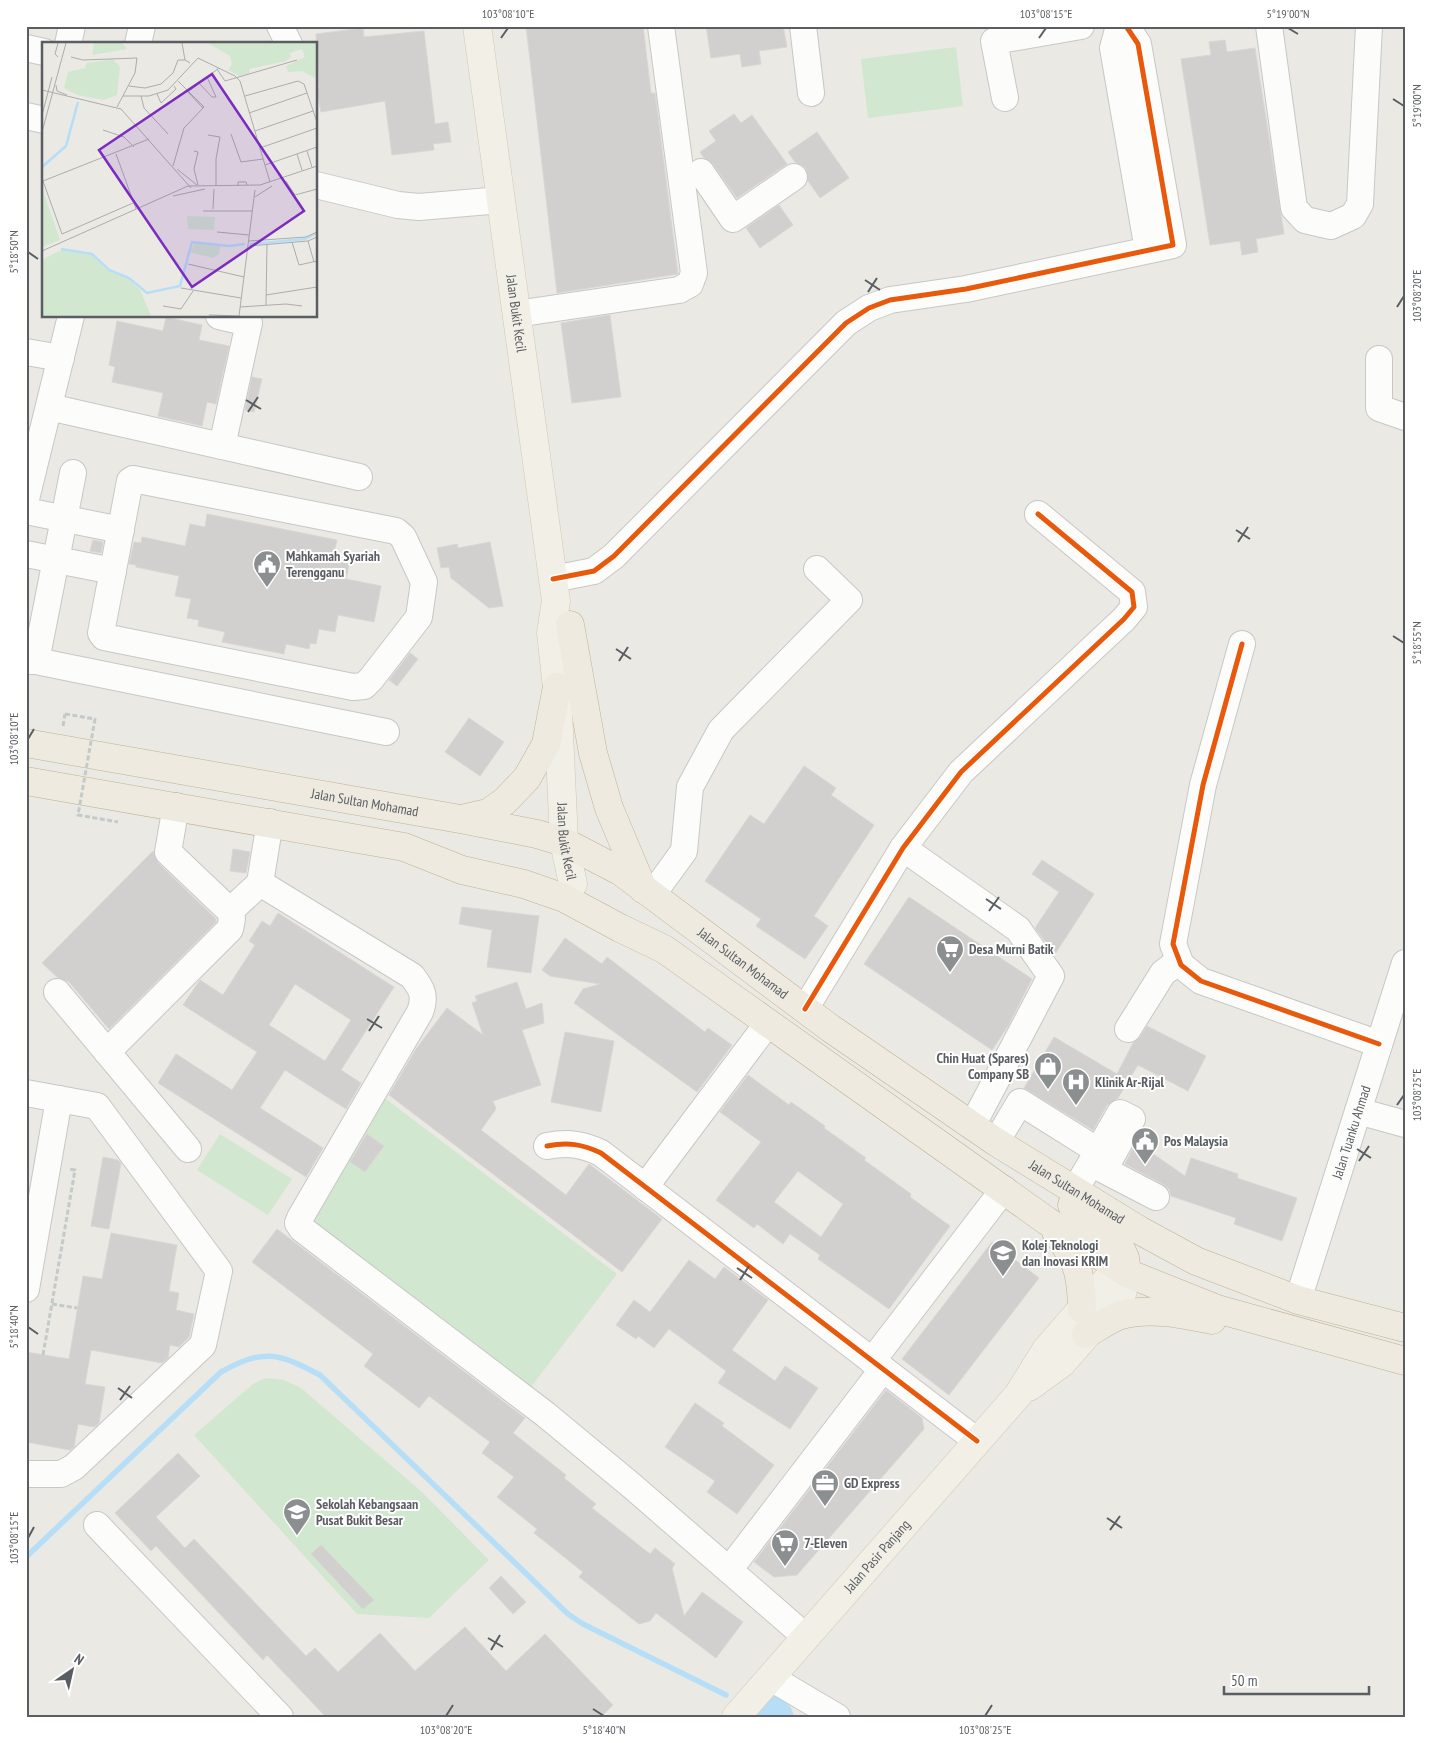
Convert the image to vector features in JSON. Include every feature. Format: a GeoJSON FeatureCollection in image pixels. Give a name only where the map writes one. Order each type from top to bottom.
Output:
{"type":"FeatureCollection","features":[{"type":"Feature","properties":{"kind":"highway"},"geometry":{"type":"LineString","coordinates":[[570,625],[593,753],[610,808],[648,892]]}},
{"type":"Feature","properties":{"kind":"highway"},"geometry":{"type":"LineString","coordinates":[[460,819],[488,813],[505,801],[527,778],[546,744],[557,687]]}},
{"type":"Feature","properties":{"kind":"highway","name":"Jalan Sultan Mohamad"},"geometry":{"type":"LineString","coordinates":[[26,743],[460,819],[537,834],[573,847],[620,871],[805,1009],[972,1126],[1101,1207],[1196,1260],[1298,1300],[1405,1328]]}},
{"type":"Feature","properties":{"kind":"highway"},"geometry":{"type":"LineString","coordinates":[[26,781],[270,822],[404,847],[510,863],[543,871],[573,884],[1004,1190],[1127,1273],[1217,1309],[1405,1361]]}},
{"type":"Feature","properties":{"kind":"highway"},"geometry":{"type":"LineString","coordinates":[[404,847],[462,870],[524,884],[564,898],[664,949]]}},
{"type":"Feature","properties":{"kind":"highway"},"geometry":{"type":"LineString","coordinates":[[996,1142],[1118,1244],[1125,1258],[1127,1273]]}},
{"type":"Feature","properties":{"kind":"highway"},"geometry":{"type":"LineString","coordinates":[[1047,1220],[1073,1255],[1081,1278],[1084,1322],[1154,1312],[1178,1314],[1334,1342]]}},
{"type":"Feature","properties":{"kind":"highway"},"geometry":{"type":"LineString","coordinates":[[1127,1273],[1155,1265],[1235,1288],[1298,1300]]}},
{"type":"Feature","properties":{"kind":"main road","name":"Jalan Bukit Kecil"},"geometry":{"type":"LineString","coordinates":[[477,26],[554,590],[552,633],[573,847]]}},
{"type":"Feature","properties":{"kind":"main road","name":"Jalan Bukit Kecil"},"geometry":{"type":"LineString","coordinates":[[554,590],[570,625],[573,884]]}},
{"type":"Feature","properties":{"kind":"main road","name":"Jalan Pasir Panjang"},"geometry":{"type":"LineString","coordinates":[[736,1717],[1018,1395],[1062,1363],[1084,1322],[1122,1294],[1127,1273]]}},
{"type":"Feature","properties":{"kind":"street"},"geometry":{"type":"LineString","coordinates":[[68,42],[72,26]]}},
{"type":"Feature","properties":{"kind":"street"},"geometry":{"type":"LineString","coordinates":[[138,42],[142,26]]}},
{"type":"Feature","properties":{"kind":"street"},"geometry":{"type":"LineString","coordinates":[[280,26],[289,42]]}},
{"type":"Feature","properties":{"kind":"street"},"geometry":{"type":"LineString","coordinates":[[516,314],[679,290],[690,284],[694,272],[662,26]]}},
{"type":"Feature","properties":{"kind":"street"},"geometry":{"type":"LineString","coordinates":[[803,26],[811,93]]}},
{"type":"Feature","properties":{"kind":"street"},"geometry":{"type":"LineString","coordinates":[[1005,98],[994,41],[1081,26]]}},
{"type":"Feature","properties":{"kind":"street"},"geometry":{"type":"LineString","coordinates":[[1119,26],[1113,48],[1148,250]]}},
{"type":"Feature","properties":{"kind":"street"},"geometry":{"type":"LineString","coordinates":[[554,590],[594,571],[614,556],[846,323],[869,308],[890,300],[966,288],[1173,245],[1138,44],[1126,26]]}},
{"type":"Feature","properties":{"kind":"street"},"geometry":{"type":"LineString","coordinates":[[1269,26],[1294,208],[1305,220],[1330,226],[1353,216],[1360,204],[1369,26]]}},
{"type":"Feature","properties":{"kind":"street"},"geometry":{"type":"LineString","coordinates":[[26,48],[42,52]]}},
{"type":"Feature","properties":{"kind":"street"},"geometry":{"type":"LineString","coordinates":[[26,116],[42,120]]}},
{"type":"Feature","properties":{"kind":"street"},"geometry":{"type":"LineString","coordinates":[[701,172],[733,219],[794,178]]}},
{"type":"Feature","properties":{"kind":"street"},"geometry":{"type":"LineString","coordinates":[[318,185],[398,205],[419,207],[501,200]]}},
{"type":"Feature","properties":{"kind":"street"},"geometry":{"type":"LineString","coordinates":[[686,209],[722,203]]}},
{"type":"Feature","properties":{"kind":"street"},"geometry":{"type":"LineString","coordinates":[[26,499],[71,318]]}},
{"type":"Feature","properties":{"kind":"street"},"geometry":{"type":"LineString","coordinates":[[222,446],[249,323],[228,318]]}},
{"type":"Feature","properties":{"kind":"street"},"geometry":{"type":"LineString","coordinates":[[26,352],[61,358]]}},
{"type":"Feature","properties":{"kind":"street"},"geometry":{"type":"LineString","coordinates":[[1379,359],[1380,408],[1405,417]]}},
{"type":"Feature","properties":{"kind":"street"},"geometry":{"type":"LineString","coordinates":[[49,407],[359,477]]}},
{"type":"Feature","properties":{"kind":"street"},"geometry":{"type":"LineString","coordinates":[[73,472],[56,560],[31,661],[386,732]]}},
{"type":"Feature","properties":{"kind":"street"},"geometry":{"type":"LineString","coordinates":[[133,478],[400,533],[424,582],[419,617],[364,686],[353,687],[104,637],[100,633],[112,571],[130,481],[133,478]]}},
{"type":"Feature","properties":{"kind":"street"},"geometry":{"type":"LineString","coordinates":[[26,512],[121,530]]}},
{"type":"Feature","properties":{"kind":"street"},"geometry":{"type":"LineString","coordinates":[[805,1009],[903,848],[962,772],[1134,608],[1132,592],[1038,514]]}},
{"type":"Feature","properties":{"kind":"street"},"geometry":{"type":"LineString","coordinates":[[26,554],[112,571]]}},
{"type":"Feature","properties":{"kind":"street"},"geometry":{"type":"LineString","coordinates":[[648,892],[684,851],[690,787],[721,730],[849,600],[817,569]]}},
{"type":"Feature","properties":{"kind":"street"},"geometry":{"type":"LineString","coordinates":[[1242,644],[1203,784],[1173,944],[1181,965],[1201,981],[1379,1044]]}},
{"type":"Feature","properties":{"kind":"street"},"geometry":{"type":"LineString","coordinates":[[249,704],[256,668]]}},
{"type":"Feature","properties":{"kind":"street"},"geometry":{"type":"LineString","coordinates":[[108,1052],[230,929],[232,919],[230,910],[168,852],[176,806]]}},
{"type":"Feature","properties":{"kind":"street"},"geometry":{"type":"LineString","coordinates":[[230,910],[260,883],[270,822]]}},
{"type":"Feature","properties":{"kind":"street"},"geometry":{"type":"LineString","coordinates":[[903,848],[1018,929],[1051,976],[972,1126]]}},
{"type":"Feature","properties":{"kind":"street"},"geometry":{"type":"LineString","coordinates":[[260,883],[412,976],[421,987],[424,1000],[420,1012],[298,1223],[302,1229],[545,1414],[806,1637]]}},
{"type":"Feature","properties":{"kind":"street","name":"Jalan Tuanku Ahmad"},"geometry":{"type":"LineString","coordinates":[[1298,1300],[1405,962]]}},
{"type":"Feature","properties":{"kind":"street"},"geometry":{"type":"LineString","coordinates":[[1128,1029],[1163,973],[1172,967],[1181,965]]}},
{"type":"Feature","properties":{"kind":"street"},"geometry":{"type":"LineString","coordinates":[[57,992],[188,1149]]}},
{"type":"Feature","properties":{"kind":"street"},"geometry":{"type":"LineString","coordinates":[[645,1187],[768,1023]]}},
{"type":"Feature","properties":{"kind":"street"},"geometry":{"type":"LineString","coordinates":[[26,1474],[61,1474],[74,1467],[203,1345],[219,1271],[97,1106],[60,1099],[27,1098]]}},
{"type":"Feature","properties":{"kind":"street"},"geometry":{"type":"LineString","coordinates":[[26,1289],[60,1099]]}},
{"type":"Feature","properties":{"kind":"street"},"geometry":{"type":"LineString","coordinates":[[996,1142],[1020,1102],[1098,1151]]}},
{"type":"Feature","properties":{"kind":"street"},"geometry":{"type":"LineString","coordinates":[[1358,1111],[1405,1124]]}},
{"type":"Feature","properties":{"kind":"street"},"geometry":{"type":"LineString","coordinates":[[1075,1190],[1120,1113],[1132,1119],[1104,1170],[1156,1197]]}},
{"type":"Feature","properties":{"kind":"street"},"geometry":{"type":"LineString","coordinates":[[547,1146],[573,1143],[586,1145],[601,1153],[977,1441]]}},
{"type":"Feature","properties":{"kind":"street"},"geometry":{"type":"LineString","coordinates":[[1101,1207],[1119,1178]]}},
{"type":"Feature","properties":{"kind":"street"},"geometry":{"type":"LineString","coordinates":[[729,1570],[1004,1190]]}},
{"type":"Feature","properties":{"kind":"street"},"geometry":{"type":"LineString","coordinates":[[97,1525],[280,1717]]}},
{"type":"Feature","properties":{"kind":"street"},"geometry":{"type":"LineString","coordinates":[[771,1678],[837,1717]]}},
{"type":"Feature","properties":{"kind":"path"},"geometry":{"type":"LineString","coordinates":[[65,714],[95,719],[78,815],[118,822]]}},
{"type":"Feature","properties":{"kind":"path"},"geometry":{"type":"LineString","coordinates":[[52,1304],[78,1308]]}},
{"type":"Feature","properties":{"kind":"green space"},"geometry":{"type":"Polygon","coordinates":[[[956,47],[963,106],[868,118],[861,59],[956,47]]]}},
{"type":"Feature","properties":{"kind":"green space"},"geometry":{"type":"Polygon","coordinates":[[[382,1096],[617,1274],[531,1387],[310,1220],[382,1096]]]}},
{"type":"Feature","properties":{"kind":"green space"},"geometry":{"type":"Polygon","coordinates":[[[220,1134],[292,1179],[268,1215],[197,1170],[220,1134]]]}},
{"type":"Feature","properties":{"kind":"green space"},"geometry":{"type":"Polygon","coordinates":[[[266,1378],[284,1380],[301,1388],[422,1492],[489,1560],[429,1618],[357,1614],[194,1435],[253,1384],[266,1378]]]}},
{"type":"Feature","properties":{"kind":"building"},"geometry":{"type":"Polygon","coordinates":[[[526,26],[643,26],[651,93],[655,93],[678,274],[557,293],[526,26]]]}},
{"type":"Feature","properties":{"kind":"building"},"geometry":{"type":"Polygon","coordinates":[[[706,26],[783,26],[787,47],[759,51],[761,64],[742,67],[740,54],[711,58],[706,26]]]}},
{"type":"Feature","properties":{"kind":"building"},"geometry":{"type":"Polygon","coordinates":[[[363,28],[364,37],[424,31],[435,124],[448,122],[451,142],[433,144],[434,150],[392,155],[385,101],[321,112],[318,98],[318,42],[316,42],[316,34],[363,28]]]}},
{"type":"Feature","properties":{"kind":"building"},"geometry":{"type":"Polygon","coordinates":[[[1225,40],[1227,52],[1255,48],[1284,234],[1256,239],[1258,252],[1242,255],[1240,241],[1210,245],[1181,59],[1211,55],[1209,42],[1225,40]]]}},
{"type":"Feature","properties":{"kind":"building"},"geometry":{"type":"Polygon","coordinates":[[[734,114],[741,123],[752,115],[787,164],[737,198],[713,164],[704,158],[700,152],[716,141],[709,131],[734,114]]]}},
{"type":"Feature","properties":{"kind":"building"},"geometry":{"type":"Polygon","coordinates":[[[817,132],[849,178],[820,198],[808,181],[806,168],[795,162],[788,152],[817,132]]]}},
{"type":"Feature","properties":{"kind":"building"},"geometry":{"type":"Polygon","coordinates":[[[779,205],[793,225],[760,248],[746,228],[779,205]]]}},
{"type":"Feature","properties":{"kind":"building"},"geometry":{"type":"Polygon","coordinates":[[[610,315],[621,397],[572,403],[561,323],[610,315]]]}},
{"type":"Feature","properties":{"kind":"building"},"geometry":{"type":"Polygon","coordinates":[[[166,318],[202,325],[199,340],[229,346],[216,404],[207,402],[202,426],[158,416],[163,393],[112,382],[115,367],[109,365],[117,321],[163,331],[166,318]]]}},
{"type":"Feature","properties":{"kind":"building"},"geometry":{"type":"Polygon","coordinates":[[[252,377],[262,379],[254,412],[245,410],[252,377]]]}},
{"type":"Feature","properties":{"kind":"building"},"geometry":{"type":"Polygon","coordinates":[[[207,514],[337,540],[333,556],[350,560],[346,579],[381,586],[374,622],[338,615],[335,632],[319,629],[316,644],[310,643],[309,649],[286,644],[284,654],[222,642],[225,632],[198,626],[199,620],[187,618],[191,599],[175,596],[179,576],[129,564],[134,542],[141,543],[142,537],[185,546],[190,524],[205,527],[207,514]]]}},
{"type":"Feature","properties":{"kind":"building"},"geometry":{"type":"Polygon","coordinates":[[[93,540],[103,542],[101,553],[90,551],[93,540]]]}},
{"type":"Feature","properties":{"kind":"building"},"geometry":{"type":"Polygon","coordinates":[[[490,542],[503,606],[489,608],[451,578],[449,567],[441,568],[437,548],[457,544],[458,548],[490,542]]]}},
{"type":"Feature","properties":{"kind":"building"},"geometry":{"type":"Polygon","coordinates":[[[410,653],[418,659],[397,686],[389,680],[410,653]]]}},
{"type":"Feature","properties":{"kind":"building"},"geometry":{"type":"Polygon","coordinates":[[[469,718],[504,742],[480,776],[445,752],[469,718]]]}},
{"type":"Feature","properties":{"kind":"building"},"geometry":{"type":"Polygon","coordinates":[[[804,766],[836,788],[831,795],[874,825],[814,916],[828,926],[805,959],[756,926],[761,919],[705,881],[750,815],[764,824],[804,766]]]}},
{"type":"Feature","properties":{"kind":"building"},"geometry":{"type":"Polygon","coordinates":[[[233,849],[250,852],[246,873],[230,871],[233,849]]]}},
{"type":"Feature","properties":{"kind":"building"},"geometry":{"type":"Polygon","coordinates":[[[153,851],[158,863],[216,919],[216,922],[109,1029],[69,982],[57,977],[42,963],[153,851]]]}},
{"type":"Feature","properties":{"kind":"building"},"geometry":{"type":"Polygon","coordinates":[[[1042,860],[1094,894],[1055,954],[1035,928],[1059,892],[1032,874],[1042,860]]]}},
{"type":"Feature","properties":{"kind":"building","name":"Desa Murni Batik"},"geometry":{"type":"Polygon","coordinates":[[[909,897],[1032,979],[1008,1026],[992,1050],[864,964],[909,897]]]}},
{"type":"Feature","properties":{"kind":"building"},"geometry":{"type":"Polygon","coordinates":[[[462,907],[539,916],[531,973],[487,967],[492,930],[459,924],[462,907]]]}},
{"type":"Feature","properties":{"kind":"building"},"geometry":{"type":"Polygon","coordinates":[[[278,913],[394,987],[341,1070],[361,1083],[346,1109],[285,1070],[260,1108],[323,1148],[306,1177],[158,1083],[176,1054],[232,1090],[257,1052],[183,1005],[200,980],[223,995],[255,945],[249,941],[262,921],[270,926],[278,913]],[[295,984],[269,1025],[325,1061],[351,1020],[295,984]]]}},
{"type":"Feature","properties":{"kind":"building"},"geometry":{"type":"Polygon","coordinates":[[[565,938],[602,964],[607,957],[705,1032],[708,1028],[732,1045],[697,1092],[574,1003],[583,989],[600,984],[550,976],[542,970],[565,938]]]}},
{"type":"Feature","properties":{"kind":"building"},"geometry":{"type":"Polygon","coordinates":[[[517,982],[526,1009],[542,1003],[544,1023],[522,1030],[541,1085],[493,1101],[496,1109],[481,1130],[566,1195],[589,1164],[662,1219],[622,1272],[389,1095],[416,1049],[447,1008],[483,1035],[472,1003],[477,1001],[475,996],[517,982]]]}},
{"type":"Feature","properties":{"kind":"building"},"geometry":{"type":"Polygon","coordinates":[[[1147,1026],[1206,1056],[1188,1091],[1138,1065],[1118,1098],[1107,1105],[1093,1130],[1024,1088],[1054,1037],[1117,1074],[1133,1043],[1140,1037],[1147,1026]]]}},
{"type":"Feature","properties":{"kind":"building"},"geometry":{"type":"Polygon","coordinates":[[[565,1032],[614,1041],[601,1112],[551,1102],[565,1032]]]}},
{"type":"Feature","properties":{"kind":"building"},"geometry":{"type":"Polygon","coordinates":[[[748,1075],[789,1105],[791,1102],[825,1126],[824,1128],[866,1158],[864,1160],[911,1194],[910,1197],[950,1226],[889,1309],[818,1259],[820,1255],[790,1234],[783,1244],[757,1224],[754,1228],[716,1200],[761,1142],[720,1112],[748,1075]],[[798,1171],[774,1202],[821,1237],[843,1204],[798,1171]]]}},
{"type":"Feature","properties":{"kind":"building"},"geometry":{"type":"Polygon","coordinates":[[[367,1134],[384,1146],[365,1172],[350,1162],[367,1134]]]}},
{"type":"Feature","properties":{"kind":"building"},"geometry":{"type":"Polygon","coordinates":[[[1136,1142],[1185,1176],[1191,1158],[1238,1174],[1237,1178],[1297,1198],[1282,1241],[1234,1224],[1236,1218],[1171,1196],[1169,1189],[1163,1184],[1125,1164],[1136,1142]]]}},
{"type":"Feature","properties":{"kind":"building"},"geometry":{"type":"Polygon","coordinates":[[[103,1157],[118,1160],[121,1163],[109,1229],[91,1226],[103,1157]]]}},
{"type":"Feature","properties":{"kind":"building"},"geometry":{"type":"Polygon","coordinates":[[[277,1229],[525,1418],[513,1433],[566,1475],[564,1478],[596,1504],[592,1508],[650,1554],[655,1548],[675,1564],[672,1568],[684,1616],[702,1592],[743,1622],[716,1658],[656,1613],[650,1621],[639,1624],[579,1577],[583,1572],[534,1533],[537,1529],[497,1497],[514,1477],[482,1453],[490,1442],[429,1396],[419,1408],[364,1366],[373,1354],[252,1262],[277,1229]]]}},
{"type":"Feature","properties":{"kind":"building"},"geometry":{"type":"Polygon","coordinates":[[[111,1233],[177,1245],[169,1291],[179,1293],[176,1310],[194,1314],[189,1337],[179,1347],[170,1345],[168,1358],[162,1363],[91,1350],[85,1384],[105,1387],[99,1423],[94,1427],[78,1424],[74,1447],[70,1450],[26,1442],[26,1352],[69,1359],[83,1276],[102,1279],[111,1233]]]}},
{"type":"Feature","properties":{"kind":"building"},"geometry":{"type":"Polygon","coordinates":[[[992,1242],[1039,1278],[949,1395],[902,1359],[992,1242]]]}},
{"type":"Feature","properties":{"kind":"building"},"geometry":{"type":"Polygon","coordinates":[[[689,1260],[715,1279],[724,1267],[768,1300],[732,1350],[775,1381],[785,1366],[818,1388],[790,1429],[718,1383],[726,1371],[669,1329],[654,1348],[638,1336],[636,1339],[616,1325],[634,1300],[650,1312],[689,1260]]]}},
{"type":"Feature","properties":{"kind":"building"},"geometry":{"type":"Polygon","coordinates":[[[886,1390],[922,1418],[924,1429],[797,1575],[774,1577],[754,1562],[886,1390]]]}},
{"type":"Feature","properties":{"kind":"building"},"geometry":{"type":"Polygon","coordinates":[[[695,1403],[724,1423],[722,1426],[774,1465],[737,1514],[707,1492],[715,1481],[665,1447],[695,1403]]]}},
{"type":"Feature","properties":{"kind":"building"},"geometry":{"type":"Polygon","coordinates":[[[178,1453],[200,1476],[156,1517],[185,1548],[194,1539],[306,1656],[315,1648],[338,1672],[380,1633],[415,1671],[465,1627],[506,1671],[545,1634],[613,1705],[601,1717],[326,1717],[267,1655],[263,1660],[156,1546],[151,1551],[115,1513],[178,1453]]]}},
{"type":"Feature","properties":{"kind":"building"},"geometry":{"type":"Polygon","coordinates":[[[321,1545],[374,1600],[363,1609],[311,1554],[321,1545]]]}},
{"type":"Feature","properties":{"kind":"building"},"geometry":{"type":"Polygon","coordinates":[[[501,1576],[526,1602],[513,1614],[489,1588],[501,1576]]]}},
{"type":"Feature","properties":{"kind":"waterway"},"geometry":{"type":"LineString","coordinates":[[26,1557],[221,1372],[249,1359],[271,1356],[282,1358],[320,1375],[568,1614],[583,1624],[726,1695]]}},
{"type":"Feature","properties":{"kind":"waterway"},"geometry":{"type":"LineString","coordinates":[[767,1712],[776,1717]]}},
{"type":"Feature","properties":{"kind":"cycle path"},"geometry":{"type":"LineString","coordinates":[[553,579],[594,571],[614,556],[846,323],[869,308],[890,300],[966,289],[1173,245],[1138,44],[1126,26]]}},
{"type":"Feature","properties":{"kind":"cycle path"},"geometry":{"type":"LineString","coordinates":[[805,1009],[903,848],[961,772],[1124,619],[1134,607],[1132,592],[1038,514]]}},
{"type":"Feature","properties":{"kind":"cycle path"},"geometry":{"type":"LineString","coordinates":[[1242,644],[1203,785],[1173,944],[1181,965],[1201,981],[1379,1044]]}},
{"type":"Feature","properties":{"kind":"cycle path"},"geometry":{"type":"LineString","coordinates":[[547,1146],[575,1145],[601,1153],[977,1441]]}},
{"type":"Feature","properties":{"kind":"place","name":"Mahkamah Syariah Terengganu"},"geometry":{"type":"Point","coordinates":[267,588]}},
{"type":"Feature","properties":{"kind":"place","name":"Desa Murni Batik"},"geometry":{"type":"Point","coordinates":[950,973]}},
{"type":"Feature","properties":{"kind":"place","name":"Chin Huat (Spares) Company SB"},"geometry":{"type":"Point","coordinates":[1048,1090]}},
{"type":"Feature","properties":{"kind":"place","name":"Klinik Ar-Rijal"},"geometry":{"type":"Point","coordinates":[1076,1106]}},
{"type":"Feature","properties":{"kind":"place","name":"Pos Malaysia"},"geometry":{"type":"Point","coordinates":[1145,1165]}},
{"type":"Feature","properties":{"kind":"place","name":"Kolej Teknologi dan Inovasi KRIM"},"geometry":{"type":"Point","coordinates":[1003,1277]}},
{"type":"Feature","properties":{"kind":"place","name":"GD Express"},"geometry":{"type":"Point","coordinates":[825,1507]}},
{"type":"Feature","properties":{"kind":"place","name":"Sekolah Kebangsaan Pusat Bukit Besar"},"geometry":{"type":"Point","coordinates":[297,1536]}},
{"type":"Feature","properties":{"kind":"place","name":"7-Eleven"},"geometry":{"type":"Point","coordinates":[785,1567]}}]}
